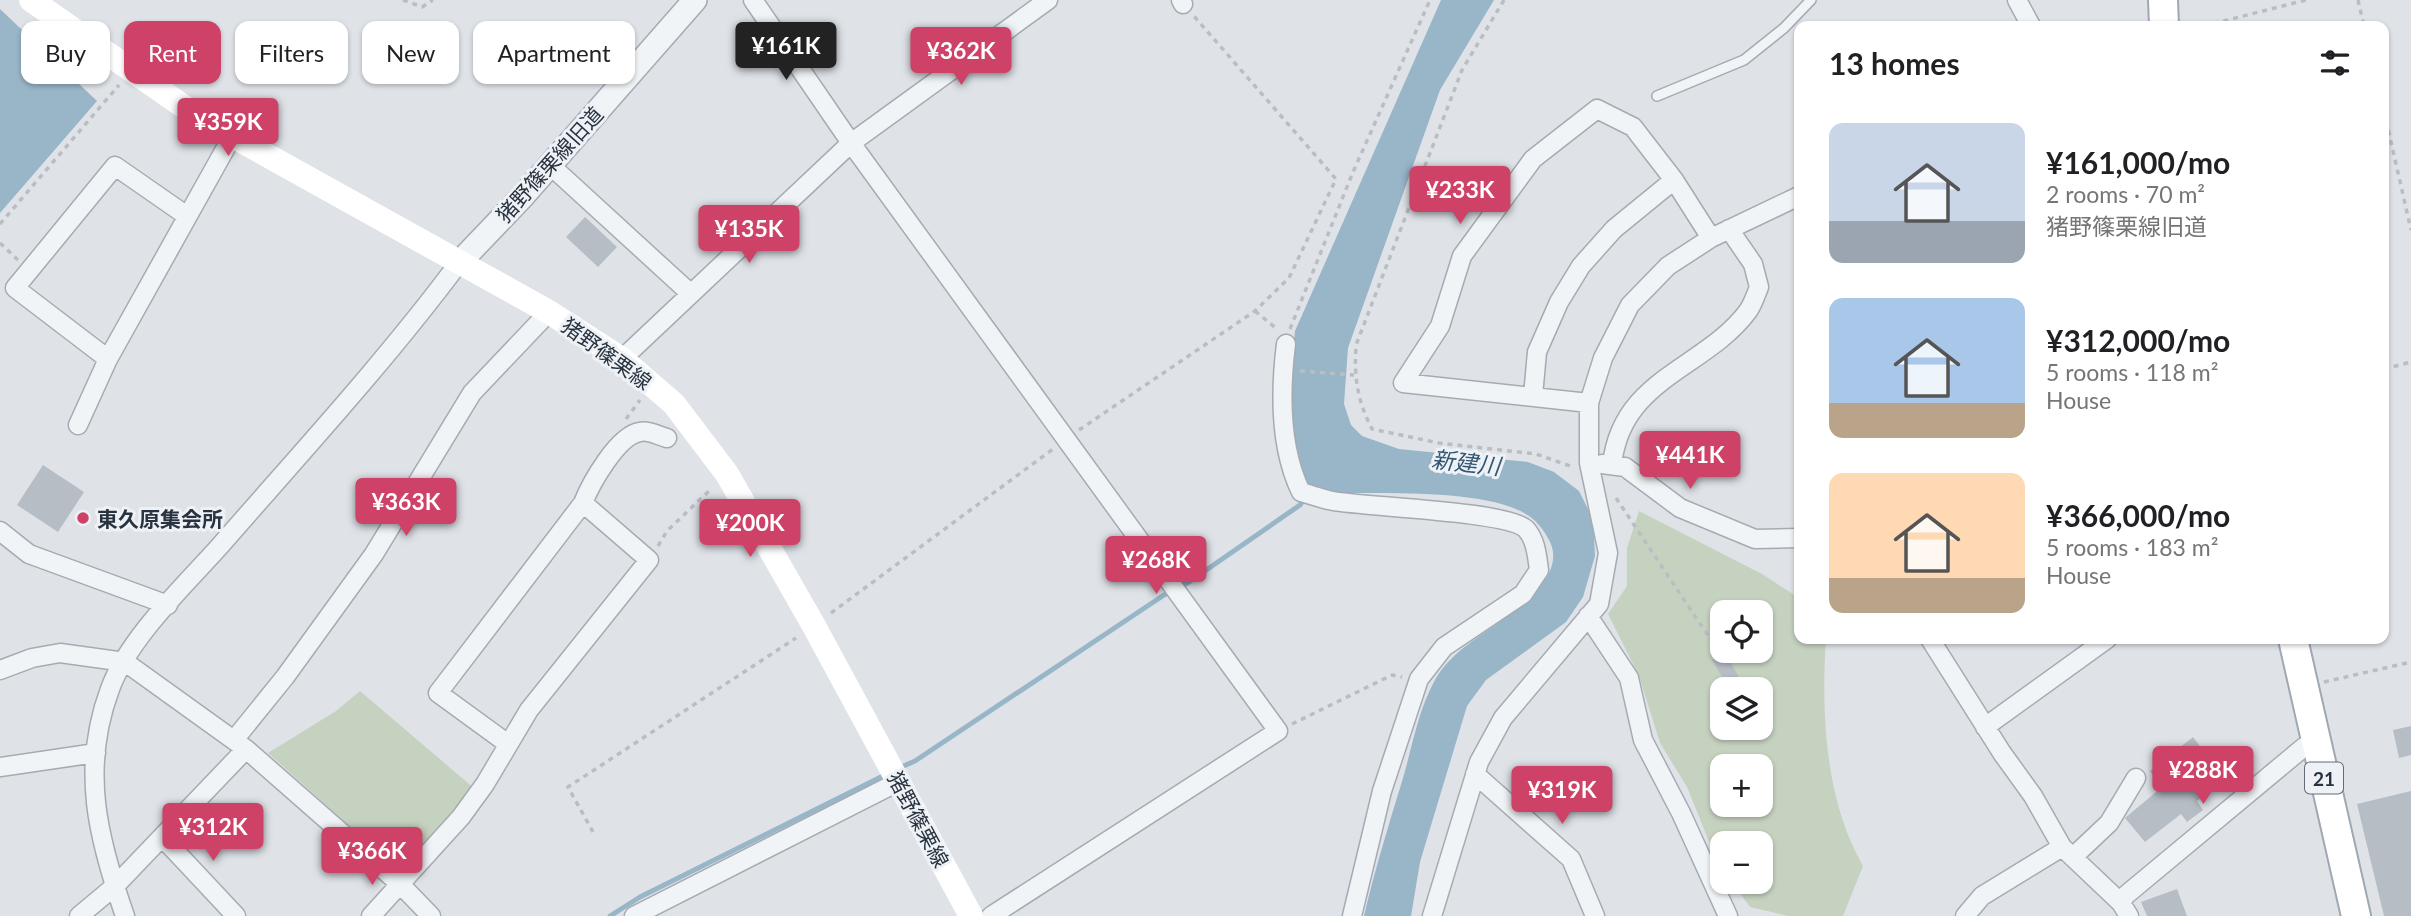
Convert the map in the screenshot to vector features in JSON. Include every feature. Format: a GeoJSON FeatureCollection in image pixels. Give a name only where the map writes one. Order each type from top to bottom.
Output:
{"type":"FeatureCollection","features":[{"type":"Feature","properties":{"kind":"main road","name":"猪野篠栗線"},"geometry":{"type":"LineString","coordinates":[[31,0],[124,65]]}},
{"type":"Feature","properties":{"kind":"main road"},"geometry":{"type":"LineString","coordinates":[[2162,0],[2164,21]]}},
{"type":"Feature","properties":{"kind":"main road","name":"猪野篠栗線"},"geometry":{"type":"LineString","coordinates":[[152,84],[200,118],[458,264],[549,312],[622,359],[674,404],[727,474],[814,626],[971,916]]}},
{"type":"Feature","properties":{"kind":"main road","name":"21"},"geometry":{"type":"LineString","coordinates":[[2294,644],[2356,916]]}},
{"type":"Feature","properties":{"kind":"street","name":"猪野篠栗線旧道"},"geometry":{"type":"LineString","coordinates":[[458,264],[695,0]]}},
{"type":"Feature","properties":{"kind":"street"},"geometry":{"type":"LineString","coordinates":[[753,0],[851,143],[1278,731],[991,916]]}},
{"type":"Feature","properties":{"kind":"street"},"geometry":{"type":"LineString","coordinates":[[622,359],[851,143],[1048,0]]}},
{"type":"Feature","properties":{"kind":"street"},"geometry":{"type":"LineString","coordinates":[[2017,0],[2028,21]]}},
{"type":"Feature","properties":{"kind":"street"},"geometry":{"type":"LineString","coordinates":[[1589,403],[1403,383],[1440,326],[1462,256],[1532,159],[1597,108],[1633,127],[1674,180],[1711,238]]}},
{"type":"Feature","properties":{"kind":"street"},"geometry":{"type":"LineString","coordinates":[[78,425],[108,359],[233,135]]}},
{"type":"Feature","properties":{"kind":"street"},"geometry":{"type":"LineString","coordinates":[[550,164],[691,294]]}},
{"type":"Feature","properties":{"kind":"street"},"geometry":{"type":"LineString","coordinates":[[108,359],[16,288],[115,166],[187,216]]}},
{"type":"Feature","properties":{"kind":"street"},"geometry":{"type":"LineString","coordinates":[[1533,396],[1536,352],[1559,302],[1581,266],[1614,229],[1674,180]]}},
{"type":"Feature","properties":{"kind":"street"},"geometry":{"type":"LineString","coordinates":[[1432,916],[1475,774],[1503,718],[1599,604],[1608,553],[1589,463],[1589,403],[1602,358],[1630,306],[1668,266],[1711,238],[1794,198]]}},
{"type":"Feature","properties":{"kind":"street"},"geometry":{"type":"LineString","coordinates":[[1612,465],[1614,450],[1624,422],[1643,397],[1726,334],[1748,310],[1759,286],[1753,264],[1729,229]]}},
{"type":"Feature","properties":{"kind":"street"},"geometry":{"type":"LineString","coordinates":[[125,916],[93,801],[96,752],[110,687],[124,662],[168,605],[416,320],[458,264]]}},
{"type":"Feature","properties":{"kind":"street"},"geometry":{"type":"LineString","coordinates":[[79,916],[115,886],[162,837],[240,744],[374,554],[472,393],[549,312]]}},
{"type":"Feature","properties":{"kind":"street"},"geometry":{"type":"LineString","coordinates":[[1286,344],[1283,370],[1290,468],[1301,492],[1333,501],[1391,505],[1504,521],[1525,528],[1535,545],[1539,570],[1523,593],[1444,647],[1419,679],[1381,790],[1352,916]]}},
{"type":"Feature","properties":{"kind":"street"},"geometry":{"type":"LineString","coordinates":[[508,744],[438,694],[583,503],[592,481],[625,437],[642,431],[667,438]]}},
{"type":"Feature","properties":{"kind":"street"},"geometry":{"type":"LineString","coordinates":[[1589,463],[1625,467],[1680,508],[1755,539],[1794,538]]}},
{"type":"Feature","properties":{"kind":"street"},"geometry":{"type":"LineString","coordinates":[[371,916],[461,817],[485,784],[530,710],[649,560],[583,503]]}},
{"type":"Feature","properties":{"kind":"street"},"geometry":{"type":"LineString","coordinates":[[0,531],[29,554],[168,605]]}},
{"type":"Feature","properties":{"kind":"street"},"geometry":{"type":"LineString","coordinates":[[1588,616],[1629,678],[1643,740],[1681,813],[1728,916]]}},
{"type":"Feature","properties":{"kind":"street"},"geometry":{"type":"LineString","coordinates":[[1933,644],[2068,852],[2125,910]]}},
{"type":"Feature","properties":{"kind":"street"},"geometry":{"type":"LineString","coordinates":[[1985,727],[2100,644]]}},
{"type":"Feature","properties":{"kind":"street"},"geometry":{"type":"LineString","coordinates":[[0,670],[32,658],[60,653],[124,662],[240,744],[401,885],[432,916]]}},
{"type":"Feature","properties":{"kind":"street"},"geometry":{"type":"LineString","coordinates":[[2125,910],[2126,895],[2304,747],[2315,742]]}},
{"type":"Feature","properties":{"kind":"street"},"geometry":{"type":"LineString","coordinates":[[0,767],[96,752]]}},
{"type":"Feature","properties":{"kind":"street"},"geometry":{"type":"LineString","coordinates":[[1475,774],[1571,859],[1595,916]]}},
{"type":"Feature","properties":{"kind":"street"},"geometry":{"type":"LineString","coordinates":[[1965,916],[1982,895],[2068,852],[2109,823],[2136,778]]}},
{"type":"Feature","properties":{"kind":"street"},"geometry":{"type":"LineString","coordinates":[[634,916],[898,782]]}},
{"type":"Feature","properties":{"kind":"street"},"geometry":{"type":"LineString","coordinates":[[162,837],[236,916]]}},
{"type":"Feature","properties":{"kind":"lane"},"geometry":{"type":"LineString","coordinates":[[1657,96],[1744,60],[1784,28],[1811,0]]}},
{"type":"Feature","properties":{"kind":"path"},"geometry":{"type":"LineString","coordinates":[[403,0],[422,7],[433,0]]}},
{"type":"Feature","properties":{"kind":"path"},"geometry":{"type":"LineString","coordinates":[[1286,344],[1296,309],[1430,0]]}},
{"type":"Feature","properties":{"kind":"path"},"geometry":{"type":"LineString","coordinates":[[2224,21],[2306,0]]}},
{"type":"Feature","properties":{"kind":"path"},"geometry":{"type":"LineString","coordinates":[[2358,0],[2363,21]]}},
{"type":"Feature","properties":{"kind":"path"},"geometry":{"type":"LineString","coordinates":[[593,832],[568,788],[814,626],[1066,439],[1255,311],[1289,278],[1336,178],[1182,2]]}},
{"type":"Feature","properties":{"kind":"path"},"geometry":{"type":"LineString","coordinates":[[0,224],[124,81]]}},
{"type":"Feature","properties":{"kind":"path"},"geometry":{"type":"LineString","coordinates":[[2389,133],[2411,230]]}},
{"type":"Feature","properties":{"kind":"path"},"geometry":{"type":"LineString","coordinates":[[0,243],[30,271]]}},
{"type":"Feature","properties":{"kind":"path"},"geometry":{"type":"LineString","coordinates":[[1255,311],[1274,323],[1286,344]]}},
{"type":"Feature","properties":{"kind":"path"},"geometry":{"type":"LineString","coordinates":[[2389,368],[2411,362]]}},
{"type":"Feature","properties":{"kind":"path"},"geometry":{"type":"LineString","coordinates":[[1283,370],[1354,375]]}},
{"type":"Feature","properties":{"kind":"path"},"geometry":{"type":"LineString","coordinates":[[649,560],[667,531],[727,474]]}},
{"type":"Feature","properties":{"kind":"path"},"geometry":{"type":"LineString","coordinates":[[1624,513],[1709,637]]}},
{"type":"Feature","properties":{"kind":"path"},"geometry":{"type":"LineString","coordinates":[[2305,686],[2411,662]]}},
{"type":"Feature","properties":{"kind":"path"},"geometry":{"type":"LineString","coordinates":[[1278,731],[1392,675],[1419,679]]}},
{"type":"Feature","properties":{"kind":"green space"},"geometry":{"type":"Polygon","coordinates":[[[1639,511],[1762,574],[1794,595],[1794,644],[1826,644],[1824,696],[1828,756],[1840,813],[1863,866],[1843,916],[1788,916],[1750,907],[1741,894],[1773,894],[1773,831],[1710,831],[1710,844],[1687,787],[1660,743],[1639,676],[1608,614],[1627,586],[1627,548],[1639,511]]]}},
{"type":"Feature","properties":{"kind":"green space"},"geometry":{"type":"Polygon","coordinates":[[[360,691],[475,789],[403,874],[268,753],[336,711],[360,691]]]}},
{"type":"Feature","properties":{"kind":"water","name":"新建川"},"geometry":{"type":"Polygon","coordinates":[[[1441,0],[1494,0],[1440,90],[1348,348],[1344,404],[1351,425],[1362,436],[1399,449],[1528,462],[1554,472],[1579,491],[1593,519],[1595,556],[1583,597],[1566,622],[1486,680],[1467,706],[1420,862],[1411,916],[1364,916],[1416,727],[1436,678],[1460,651],[1517,609],[1542,583],[1553,562],[1551,545],[1543,530],[1529,516],[1511,507],[1431,494],[1325,493],[1309,486],[1296,450],[1291,390],[1295,331],[1441,0]]]}},
{"type":"Feature","properties":{"kind":"water"},"geometry":{"type":"Polygon","coordinates":[[[0,9],[21,29],[21,84],[79,84],[97,101],[0,213],[0,9]]]}},
{"type":"Feature","properties":{"kind":"building"},"geometry":{"type":"Polygon","coordinates":[[[585,217],[617,247],[598,267],[566,237],[585,217]]]}},
{"type":"Feature","properties":{"kind":"building"},"geometry":{"type":"Polygon","coordinates":[[[43,465],[84,492],[58,532],[17,505],[43,465]]]}},
{"type":"Feature","properties":{"kind":"building"},"geometry":{"type":"Polygon","coordinates":[[[1714,663],[1731,663],[1739,677],[1722,677],[1714,663]]]}},
{"type":"Feature","properties":{"kind":"building"},"geometry":{"type":"Polygon","coordinates":[[[2411,726],[2411,755],[2399,758],[2393,730],[2411,726]]]}},
{"type":"Feature","properties":{"kind":"building"},"geometry":{"type":"Polygon","coordinates":[[[2193,737],[2225,779],[2197,801],[2203,810],[2187,822],[2181,814],[2145,842],[2125,818],[2162,787],[2150,771],[2193,737]]]}},
{"type":"Feature","properties":{"kind":"building"},"geometry":{"type":"Polygon","coordinates":[[[2411,791],[2411,916],[2384,916],[2357,804],[2411,791]]]}},
{"type":"Feature","properties":{"kind":"building"},"geometry":{"type":"Polygon","coordinates":[[[2177,889],[2187,916],[2147,916],[2141,902],[2177,889]]]}},
{"type":"Feature","properties":{"kind":"waterway"},"geometry":{"type":"LineString","coordinates":[[899,768],[915,761],[1164,595],[1189,582],[1300,505],[1306,496]]}},
{"type":"Feature","properties":{"kind":"waterway"},"geometry":{"type":"LineString","coordinates":[[610,916],[640,897],[887,774]]}},
{"type":"Feature","properties":{"kind":"place","name":"東久原集会所"},"geometry":{"type":"Point","coordinates":[83,518]}}]}
